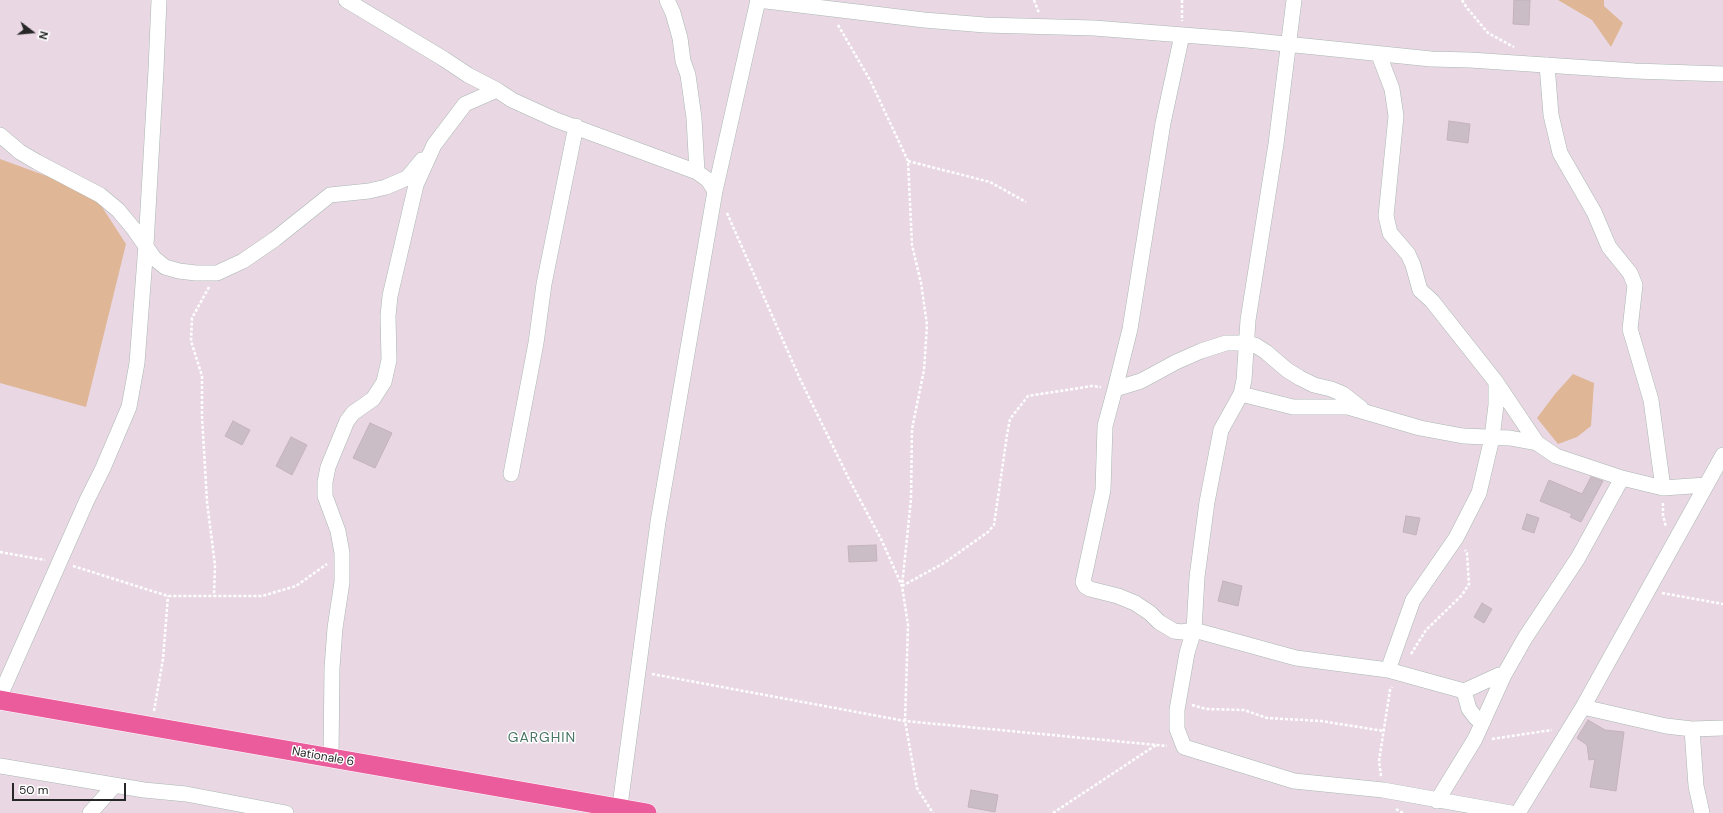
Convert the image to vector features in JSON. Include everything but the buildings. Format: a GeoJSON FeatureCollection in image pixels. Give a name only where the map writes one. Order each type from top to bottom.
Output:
{"type":"FeatureCollection","features":[{"type":"Feature","properties":{"kind":"main road","name":"Nationale 6"},"geometry":{"type":"LineString","coordinates":[[0,700],[151,725],[619,811],[647,813]]}},
{"type":"Feature","properties":{"kind":"street"},"geometry":{"type":"LineString","coordinates":[[0,696],[129,407],[137,363],[146,245],[159,0]]}},
{"type":"Feature","properties":{"kind":"street"},"geometry":{"type":"LineString","coordinates":[[346,0],[468,75],[518,102],[556,120],[576,126],[697,172],[708,180],[715,191]]}},
{"type":"Feature","properties":{"kind":"street"},"geometry":{"type":"LineString","coordinates":[[666,0],[676,26],[683,61],[688,75],[694,118],[697,172]]}},
{"type":"Feature","properties":{"kind":"street"},"geometry":{"type":"LineString","coordinates":[[619,811],[658,522],[715,191],[758,0],[924,20],[985,25],[1094,28],[1289,44],[1431,59],[1470,60],[1635,71],[1723,74]]}},
{"type":"Feature","properties":{"kind":"street"},"geometry":{"type":"LineString","coordinates":[[1294,0],[1276,144],[1257,259],[1246,343],[1242,394],[1221,430],[1206,509],[1197,577],[1194,630],[1187,653],[1177,710],[1177,729],[1184,747],[1294,781],[1383,790],[1437,801],[1510,813]]}},
{"type":"Feature","properties":{"kind":"street"},"geometry":{"type":"LineString","coordinates":[[1182,35],[1163,123],[1130,329],[1116,389],[1105,426],[1103,490],[1083,582],[1085,586],[1090,589],[1118,596],[1136,603],[1168,628],[1182,632],[1194,630],[1296,658],[1388,670],[1464,691],[1499,675],[1504,675]]}},
{"type":"Feature","properties":{"kind":"street"},"geometry":{"type":"LineString","coordinates":[[1379,54],[1392,90],[1396,116],[1386,216],[1390,233],[1408,254],[1413,265],[1420,290],[1432,301],[1496,382],[1537,442],[1556,456],[1622,478],[1663,488],[1706,485]]}},
{"type":"Feature","properties":{"kind":"street"},"geometry":{"type":"LineString","coordinates":[[1547,65],[1551,115],[1560,153],[1594,212],[1609,246],[1630,273],[1634,285],[1630,329],[1651,400],[1663,488]]}},
{"type":"Feature","properties":{"kind":"street"},"geometry":{"type":"LineString","coordinates":[[0,134],[20,152],[100,195],[118,210],[146,245],[154,258],[165,267],[179,272],[217,273],[243,261],[275,239],[330,195],[386,188],[407,178],[465,104],[497,90]]}},
{"type":"Feature","properties":{"kind":"street"},"geometry":{"type":"LineString","coordinates":[[511,474],[536,343],[544,284],[576,126]]}},
{"type":"Feature","properties":{"kind":"street"},"geometry":{"type":"LineString","coordinates":[[331,758],[334,628],[342,582],[342,553],[338,531],[325,496],[325,482],[328,467],[347,421],[353,413],[373,399],[384,382],[389,360],[388,316],[390,296],[416,185],[434,145]]}},
{"type":"Feature","properties":{"kind":"street"},"geometry":{"type":"LineString","coordinates":[[1116,389],[1141,381],[1176,362],[1201,351],[1226,343],[1246,343],[1255,345],[1266,352],[1287,370],[1300,378],[1343,394],[1364,411]]}},
{"type":"Feature","properties":{"kind":"street"},"geometry":{"type":"LineString","coordinates":[[1388,670],[1413,600],[1456,538],[1474,505],[1484,477],[1492,438],[1496,405],[1496,382]]}},
{"type":"Feature","properties":{"kind":"street"},"geometry":{"type":"LineString","coordinates":[[1242,394],[1293,407],[1348,407],[1420,428],[1463,436],[1510,438],[1537,442]]}},
{"type":"Feature","properties":{"kind":"street"},"geometry":{"type":"LineString","coordinates":[[1518,813],[1583,707],[1723,455]]}},
{"type":"Feature","properties":{"kind":"street"},"geometry":{"type":"LineString","coordinates":[[1437,801],[1475,740],[1504,675],[1525,638],[1578,558],[1622,478]]}},
{"type":"Feature","properties":{"kind":"street"},"geometry":{"type":"LineString","coordinates":[[1464,691],[1469,709],[1476,718],[1483,722]]}},
{"type":"Feature","properties":{"kind":"street"},"geometry":{"type":"LineString","coordinates":[[1583,707],[1666,726],[1692,729],[1723,728]]}},
{"type":"Feature","properties":{"kind":"street"},"geometry":{"type":"LineString","coordinates":[[1692,729],[1696,786],[1702,813]]}},
{"type":"Feature","properties":{"kind":"street"},"geometry":{"type":"LineString","coordinates":[[0,766],[115,785],[186,794],[286,813]]}},
{"type":"Feature","properties":{"kind":"street"},"geometry":{"type":"LineString","coordinates":[[90,813],[115,785]]}},
{"type":"Feature","properties":{"kind":"path"},"geometry":{"type":"LineString","coordinates":[[1182,0],[1182,35]]}},
{"type":"Feature","properties":{"kind":"path"},"geometry":{"type":"LineString","coordinates":[[1462,0],[1466,8],[1488,33],[1514,47]]}},
{"type":"Feature","properties":{"kind":"path"},"geometry":{"type":"LineString","coordinates":[[829,9],[870,80],[908,161],[912,245],[921,283],[927,325],[924,370],[912,429],[911,499],[902,586],[908,625],[905,721],[917,788],[933,813]]}},
{"type":"Feature","properties":{"kind":"path"},"geometry":{"type":"LineString","coordinates":[[908,161],[990,182],[1026,202]]}},
{"type":"Feature","properties":{"kind":"path"},"geometry":{"type":"LineString","coordinates":[[715,191],[728,216],[800,379],[848,479],[882,540],[902,586]]}},
{"type":"Feature","properties":{"kind":"path"},"geometry":{"type":"LineString","coordinates":[[214,596],[215,565],[207,502],[202,416],[202,376],[191,341],[192,318],[217,273]]}},
{"type":"Feature","properties":{"kind":"path"},"geometry":{"type":"LineString","coordinates":[[902,586],[944,563],[988,532],[994,525],[1010,419],[1028,396],[1092,386],[1116,389]]}},
{"type":"Feature","properties":{"kind":"path"},"geometry":{"type":"LineString","coordinates":[[1663,488],[1663,515],[1670,549]]}},
{"type":"Feature","properties":{"kind":"path"},"geometry":{"type":"LineString","coordinates":[[0,552],[60,563],[168,596],[262,596],[296,586],[342,553]]}},
{"type":"Feature","properties":{"kind":"path"},"geometry":{"type":"LineString","coordinates":[[1647,590],[1723,604]]}},
{"type":"Feature","properties":{"kind":"path"},"geometry":{"type":"LineString","coordinates":[[151,725],[163,659],[168,596]]}},
{"type":"Feature","properties":{"kind":"path"},"geometry":{"type":"LineString","coordinates":[[638,671],[905,721],[1184,747]]}},
{"type":"Feature","properties":{"kind":"path"},"geometry":{"type":"LineString","coordinates":[[1179,700],[1206,709],[1244,710],[1267,718],[1321,721],[1384,731]]}},
{"type":"Feature","properties":{"kind":"path"},"geometry":{"type":"LineString","coordinates":[[1475,740],[1488,740],[1570,727]]}},
{"type":"Feature","properties":{"kind":"path"},"geometry":{"type":"LineString","coordinates":[[1053,813],[1156,745]]}},
{"type":"Feature","properties":{"kind":"shaded area"},"geometry":{"type":"Polygon","coordinates":[[[1558,0],[1604,0],[1604,6],[1623,23],[1611,47],[1592,20],[1558,0]]]}},
{"type":"Feature","properties":{"kind":"shaded area"},"geometry":{"type":"Polygon","coordinates":[[[0,159],[93,193],[126,244],[86,407],[0,383],[0,159]]]}},
{"type":"Feature","properties":{"kind":"shaded area"},"geometry":{"type":"Polygon","coordinates":[[[1573,374],[1594,383],[1591,426],[1577,437],[1558,444],[1537,418],[1555,394],[1573,374]]]}},
{"type":"Feature","properties":{"kind":"district","name":"GARGHIN"},"geometry":{"type":"Point","coordinates":[542,738]}}]}
